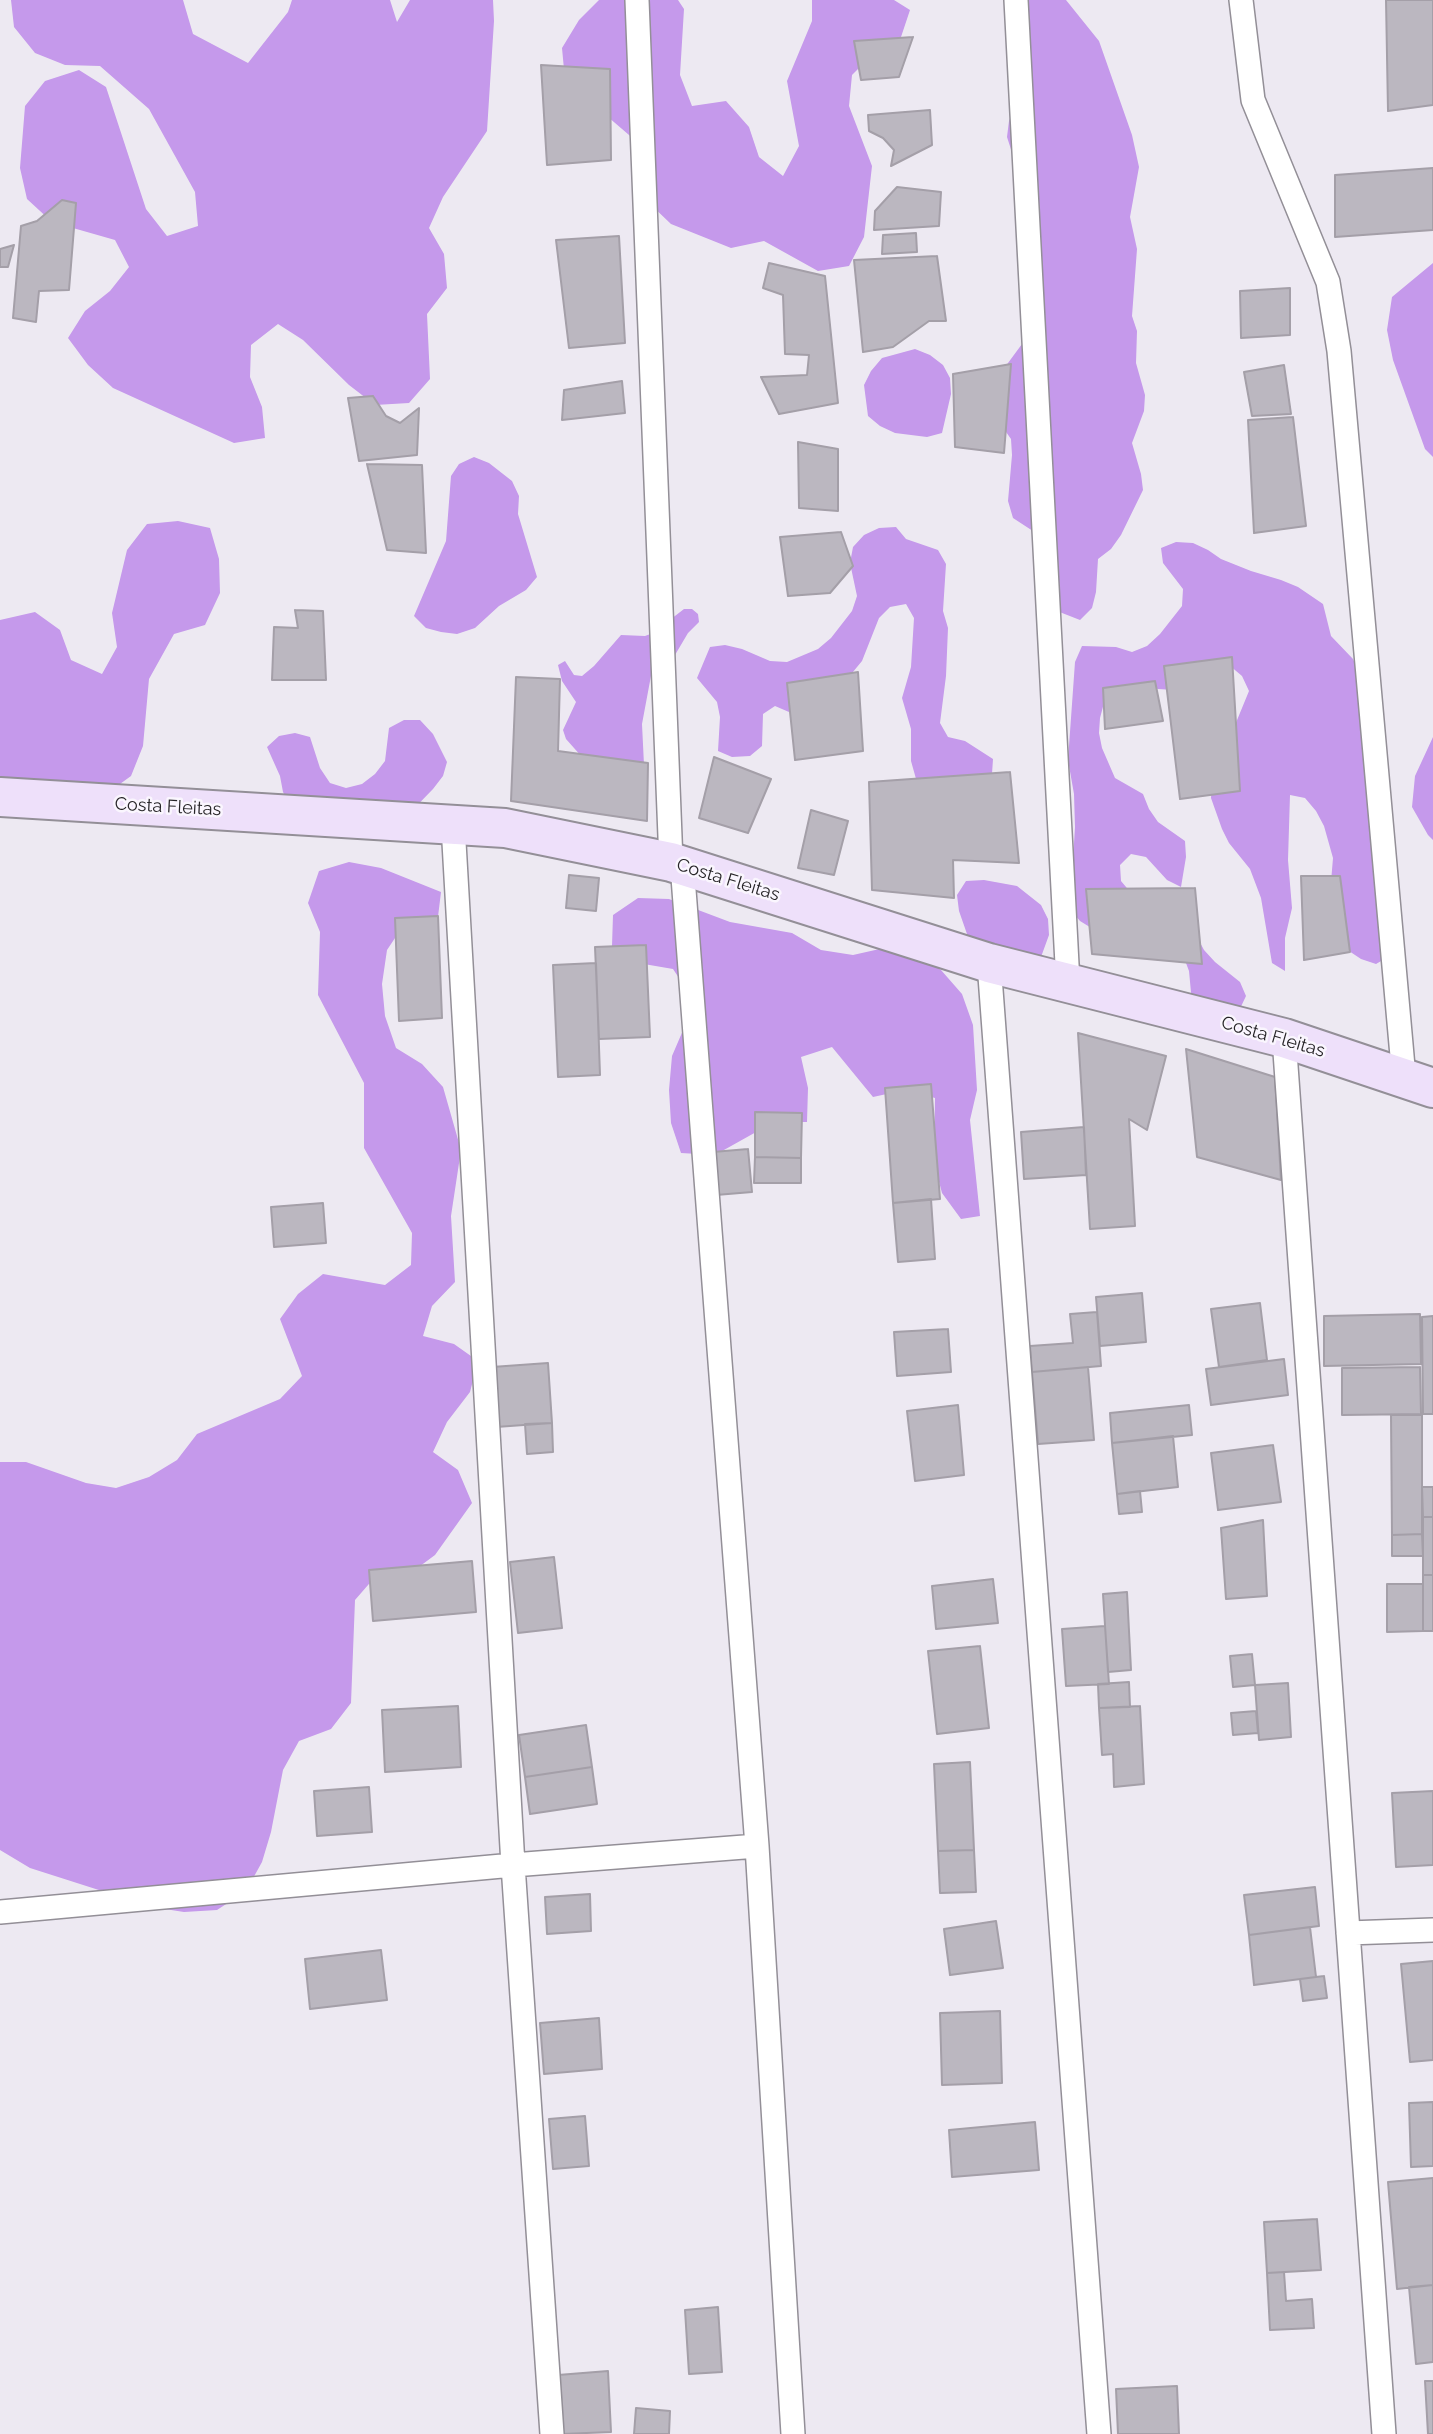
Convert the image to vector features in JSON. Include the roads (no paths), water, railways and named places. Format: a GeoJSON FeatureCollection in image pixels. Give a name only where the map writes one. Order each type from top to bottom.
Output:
{"type":"FeatureCollection","features":[{"type":"Feature","properties":{"kind":"main road","name":"Costa Fleitas"},"geometry":{"type":"LineString","coordinates":[[0,797],[505,828],[677,863],[989,963],[1284,1038],[1419,1083]]}},
{"type":"Feature","properties":{"kind":"lane"},"geometry":{"type":"LineString","coordinates":[[636,0],[677,863],[757,1846],[793,2434]]}},
{"type":"Feature","properties":{"kind":"lane"},"geometry":{"type":"LineString","coordinates":[[1016,0],[1068,982]]}},
{"type":"Feature","properties":{"kind":"lane"},"geometry":{"type":"LineString","coordinates":[[1241,0],[1253,100],[1328,282],[1339,351],[1419,1083]]}},
{"type":"Feature","properties":{"kind":"lane"},"geometry":{"type":"LineString","coordinates":[[453,825],[513,1865],[552,2434]]}},
{"type":"Feature","properties":{"kind":"lane"},"geometry":{"type":"LineString","coordinates":[[989,963],[1099,2434]]}},
{"type":"Feature","properties":{"kind":"lane"},"geometry":{"type":"LineString","coordinates":[[1284,1038],[1384,2434]]}},
{"type":"Feature","properties":{"kind":"lane"},"geometry":{"type":"LineString","coordinates":[[0,1912],[513,1865],[757,1846]]}},
{"type":"Feature","properties":{"kind":"lane"},"geometry":{"type":"LineString","coordinates":[[1348,1933],[1433,1930]]}}]}
